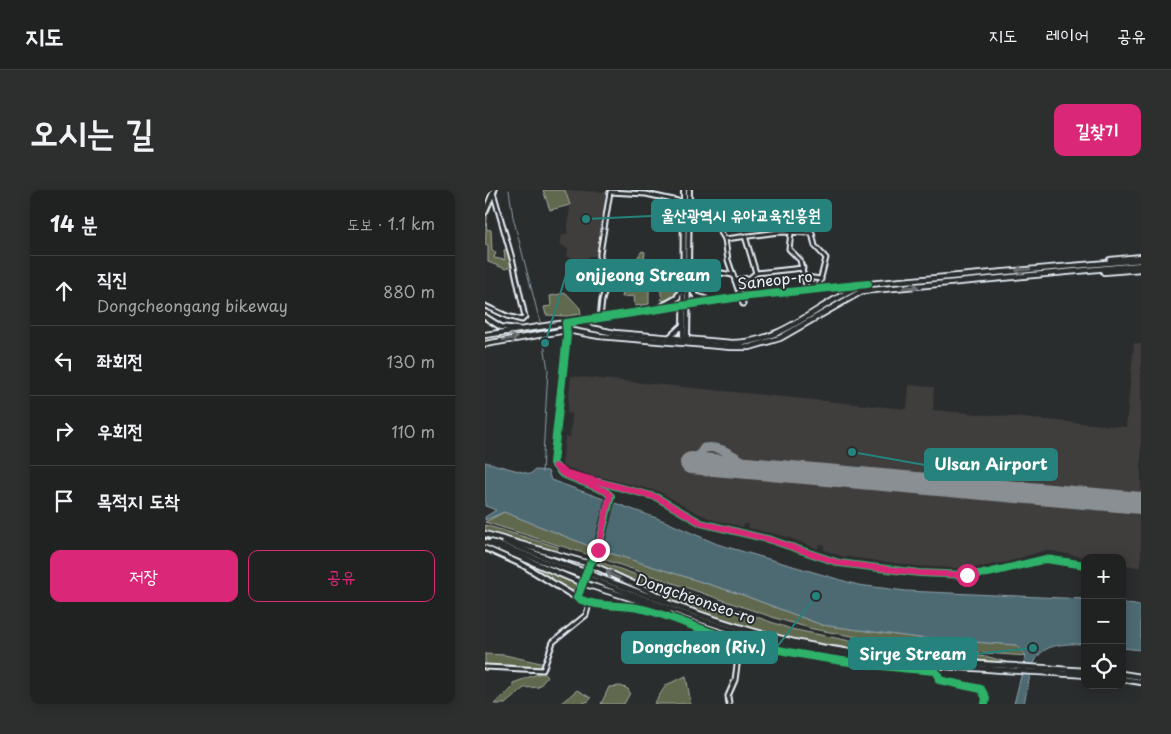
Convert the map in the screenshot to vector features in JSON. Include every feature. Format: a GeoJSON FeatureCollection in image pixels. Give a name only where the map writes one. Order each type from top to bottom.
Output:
{"type":"FeatureCollection","features":[{"type":"Feature","properties":{"kind":"main road","name":"Saneop-ro"},"geometry":{"type":"LineString","coordinates":[[868,284],[1141,259]]}},
{"type":"Feature","properties":{"kind":"main road"},"geometry":{"type":"LineString","coordinates":[[486,344],[567,330],[599,336],[685,341],[741,348],[763,344],[785,335],[863,291],[1141,265]]}},
{"type":"Feature","properties":{"kind":"main road"},"geometry":{"type":"LineString","coordinates":[[1048,274],[1141,269]]}},
{"type":"Feature","properties":{"kind":"main road"},"geometry":{"type":"LineString","coordinates":[[566,323],[605,332],[668,337],[685,341],[741,343],[769,337],[850,291],[868,284]]}},
{"type":"Feature","properties":{"kind":"main road","name":"Saneop-ro"},"geometry":{"type":"LineString","coordinates":[[485,335],[566,323]]}},
{"type":"Feature","properties":{"kind":"main road"},"geometry":{"type":"LineString","coordinates":[[485,535],[589,564],[705,619]]}},
{"type":"Feature","properties":{"kind":"main road","name":"Dongcheonseo-ro"},"geometry":{"type":"LineString","coordinates":[[485,535],[589,576],[768,640],[846,656],[1081,671]]}},
{"type":"Feature","properties":{"kind":"main road"},"geometry":{"type":"LineString","coordinates":[[485,541],[581,583],[705,619]]}},
{"type":"Feature","properties":{"kind":"main road","name":"Dongcheonseo-ro"},"geometry":{"type":"LineString","coordinates":[[485,541],[581,573]]}},
{"type":"Feature","properties":{"kind":"main road","name":"Dongcheonseo-ro"},"geometry":{"type":"LineString","coordinates":[[1052,670],[1081,674]]}},
{"type":"Feature","properties":{"kind":"main road"},"geometry":{"type":"LineString","coordinates":[[1126,675],[1141,677]]}},
{"type":"Feature","properties":{"kind":"main road"},"geometry":{"type":"LineString","coordinates":[[1126,680],[1141,682]]}},
{"type":"Feature","properties":{"kind":"street"},"geometry":{"type":"LineString","coordinates":[[684,190],[685,341]]}},
{"type":"Feature","properties":{"kind":"street"},"geometry":{"type":"LineString","coordinates":[[656,310],[677,298],[686,283],[688,272],[689,190]]}},
{"type":"Feature","properties":{"kind":"street"},"geometry":{"type":"LineString","coordinates":[[485,212],[493,191]]}},
{"type":"Feature","properties":{"kind":"street"},"geometry":{"type":"LineString","coordinates":[[485,306],[515,319],[522,320],[525,317],[513,262],[493,191]]}},
{"type":"Feature","properties":{"kind":"street"},"geometry":{"type":"LineString","coordinates":[[600,318],[602,300],[610,273],[609,269],[600,259],[610,192],[646,194],[679,201]]}},
{"type":"Feature","properties":{"kind":"street"},"geometry":{"type":"LineString","coordinates":[[695,203],[702,204],[706,208],[725,238],[733,275],[743,304]]}},
{"type":"Feature","properties":{"kind":"street"},"geometry":{"type":"LineString","coordinates":[[689,206],[706,208]]}},
{"type":"Feature","properties":{"kind":"street"},"geometry":{"type":"LineString","coordinates":[[725,238],[791,233],[813,234],[815,246],[826,258],[818,289]]}},
{"type":"Feature","properties":{"kind":"street"},"geometry":{"type":"LineString","coordinates":[[791,233],[789,249],[800,260],[807,290]]}},
{"type":"Feature","properties":{"kind":"street"},"geometry":{"type":"LineString","coordinates":[[745,236],[756,274]]}},
{"type":"Feature","properties":{"kind":"street"},"geometry":{"type":"LineString","coordinates":[[735,280],[750,278],[756,274],[803,268]]}},
{"type":"Feature","properties":{"kind":"street"},"geometry":{"type":"LineString","coordinates":[[688,272],[702,276],[710,271],[733,275]]}},
{"type":"Feature","properties":{"kind":"street"},"geometry":{"type":"LineString","coordinates":[[805,277],[821,279]]}},
{"type":"Feature","properties":{"kind":"street"},"geometry":{"type":"LineString","coordinates":[[686,283],[696,296],[712,301]]}},
{"type":"Feature","properties":{"kind":"street","name":"Saneop-ro"},"geometry":{"type":"LineString","coordinates":[[566,323],[740,296],[868,284]]}},
{"type":"Feature","properties":{"kind":"street"},"geometry":{"type":"LineString","coordinates":[[485,317],[501,327],[522,330]]}},
{"type":"Feature","properties":{"kind":"street"},"geometry":{"type":"LineString","coordinates":[[566,323],[567,330],[553,463],[563,474],[605,491],[611,498],[598,550],[589,564],[577,598]]}},
{"type":"Feature","properties":{"kind":"street"},"geometry":{"type":"LineString","coordinates":[[685,324],[696,340]]}},
{"type":"Feature","properties":{"kind":"street"},"geometry":{"type":"LineString","coordinates":[[668,337],[679,331],[685,324]]}},
{"type":"Feature","properties":{"kind":"street"},"geometry":{"type":"LineString","coordinates":[[485,335],[486,344]]}},
{"type":"Feature","properties":{"kind":"street"},"geometry":{"type":"LineString","coordinates":[[485,548],[523,565],[589,604],[637,607],[722,636],[825,660],[935,671],[938,674],[939,680],[981,689],[985,698],[985,704]]}},
{"type":"Feature","properties":{"kind":"street"},"geometry":{"type":"LineString","coordinates":[[485,667],[543,670],[553,642],[586,615],[589,604]]}},
{"type":"Feature","properties":{"kind":"street"},"geometry":{"type":"LineString","coordinates":[[729,704],[727,696],[734,683],[738,658],[764,654],[769,647]]}},
{"type":"Feature","properties":{"kind":"shaded area"},"geometry":{"type":"Polygon","coordinates":[[[565,190],[607,192],[597,256],[589,256],[587,260],[567,257],[568,249],[560,244],[562,235],[567,234],[570,205],[565,190]]]}},
{"type":"Feature","properties":{"kind":"shaded area"},"geometry":{"type":"Polygon","coordinates":[[[1134,343],[1141,344],[1141,568],[1126,565],[1126,554],[1081,554],[1081,557],[1046,550],[1007,562],[968,569],[916,566],[841,556],[824,550],[824,545],[819,544],[818,549],[787,537],[749,528],[749,524],[743,524],[743,527],[714,520],[699,514],[658,491],[600,478],[562,466],[565,437],[570,437],[572,414],[567,413],[571,376],[907,409],[909,385],[934,387],[933,410],[1126,427],[1134,343]]]}},
{"type":"Feature","properties":{"kind":"green space"},"geometry":{"type":"Polygon","coordinates":[[[543,190],[565,190],[570,205],[550,210],[543,190]]]}},
{"type":"Feature","properties":{"kind":"green space"},"geometry":{"type":"Polygon","coordinates":[[[486,229],[491,230],[492,251],[496,252],[494,258],[505,260],[504,250],[508,249],[512,265],[506,269],[488,262],[488,245],[485,245],[486,229]]]}},
{"type":"Feature","properties":{"kind":"green space"},"geometry":{"type":"Polygon","coordinates":[[[642,251],[645,252],[642,278],[638,280],[622,278],[620,271],[612,270],[617,266],[622,270],[630,268],[642,251]]]}},
{"type":"Feature","properties":{"kind":"green space"},"geometry":{"type":"Polygon","coordinates":[[[670,280],[678,281],[676,292],[672,297],[662,301],[660,285],[670,283],[670,280]]]}},
{"type":"Feature","properties":{"kind":"green space"},"geometry":{"type":"Polygon","coordinates":[[[625,285],[649,290],[649,304],[635,306],[634,296],[622,297],[625,285]]]}},
{"type":"Feature","properties":{"kind":"green space"},"geometry":{"type":"Polygon","coordinates":[[[566,293],[580,308],[581,314],[566,316],[546,315],[544,307],[551,306],[550,296],[566,293]]]}},
{"type":"Feature","properties":{"kind":"green space"},"geometry":{"type":"Polygon","coordinates":[[[504,512],[597,549],[743,595],[822,625],[919,638],[1016,645],[1026,656],[918,648],[813,629],[778,619],[597,557],[598,551],[596,550],[593,556],[485,522],[504,512]]]}},
{"type":"Feature","properties":{"kind":"green space"},"geometry":{"type":"Polygon","coordinates":[[[485,525],[558,547],[557,553],[485,531],[485,525]]]}},
{"type":"Feature","properties":{"kind":"green space"},"geometry":{"type":"Polygon","coordinates":[[[485,545],[575,583],[576,588],[570,592],[523,563],[485,545]]]}},
{"type":"Feature","properties":{"kind":"green space"},"geometry":{"type":"Polygon","coordinates":[[[600,562],[791,629],[885,648],[989,657],[1006,662],[863,650],[828,645],[758,630],[724,620],[676,601],[598,566],[600,562]]]}},
{"type":"Feature","properties":{"kind":"green space"},"geometry":{"type":"Polygon","coordinates":[[[485,654],[505,655],[545,664],[540,669],[485,665],[485,654]]]}},
{"type":"Feature","properties":{"kind":"green space"},"geometry":{"type":"Polygon","coordinates":[[[543,672],[547,677],[539,687],[524,688],[505,704],[494,704],[513,687],[513,683],[543,672]]]}},
{"type":"Feature","properties":{"kind":"green space"},"geometry":{"type":"Polygon","coordinates":[[[686,676],[691,704],[654,704],[666,685],[686,676]]]}},
{"type":"Feature","properties":{"kind":"green space"},"geometry":{"type":"Polygon","coordinates":[[[621,686],[628,689],[630,693],[624,704],[601,704],[609,687],[621,686]]]}},
{"type":"Feature","properties":{"kind":"green space"},"geometry":{"type":"Polygon","coordinates":[[[577,690],[591,698],[589,701],[580,704],[560,704],[577,690]]]}},
{"type":"Feature","properties":{"kind":"water"},"geometry":{"type":"Polygon","coordinates":[[[485,462],[530,474],[535,470],[548,471],[551,480],[662,520],[717,544],[858,585],[906,591],[1081,599],[1081,644],[1055,646],[1045,650],[1038,656],[1030,675],[1024,704],[1014,704],[1026,656],[1016,645],[919,638],[822,625],[743,595],[597,549],[504,512],[485,520],[485,517],[496,510],[485,506],[485,462]]]}},
{"type":"Feature","properties":{"kind":"water"},"geometry":{"type":"Polygon","coordinates":[[[1126,604],[1141,606],[1141,650],[1126,648],[1126,604]]]}},
{"type":"Feature","properties":{"kind":"waterway"},"geometry":{"type":"LineString","coordinates":[[509,190],[513,217],[541,326]]}},
{"type":"Feature","properties":{"kind":"waterway"},"geometry":{"type":"LineString","coordinates":[[542,472],[548,370],[543,337]]}},
{"type":"Feature","properties":{"kind":"taxiway"},"geometry":{"type":"LineString","coordinates":[[740,467],[706,472],[697,468],[696,460],[704,448],[720,449],[761,469]]}},
{"type":"Feature","properties":{"kind":"taxiway"},"geometry":{"type":"LineString","coordinates":[[1136,503],[1141,502]]}},
{"type":"Feature","properties":{"kind":"runway"},"geometry":{"type":"LineString","coordinates":[[691,463],[1141,503]]}},
{"type":"Feature","properties":{"kind":"cycle path"},"geometry":{"type":"LineString","coordinates":[[868,284],[740,297],[566,323],[567,336],[553,463],[562,474],[605,491],[611,496],[597,553],[590,564],[577,598],[594,604],[647,610],[722,636],[775,649],[854,663],[935,671],[938,674],[939,680],[981,689],[986,698],[985,704]]}},
{"type":"Feature","properties":{"kind":"cycle path"},"geometry":{"type":"LineString","coordinates":[[599,482],[656,497],[701,523],[771,540],[839,563],[919,573],[967,575],[988,573],[1046,559],[1081,564]]}},
{"type":"Feature","properties":{"kind":"place","name":"울산광역시 유아교육진흥원"},"geometry":{"type":"Point","coordinates":[586,219]}},
{"type":"Feature","properties":{"kind":"place","name":"onjjeong Stream"},"geometry":{"type":"Point","coordinates":[545,343]}},
{"type":"Feature","properties":{"kind":"place","name":"Ulsan Airport"},"geometry":{"type":"Point","coordinates":[852,452]}},
{"type":"Feature","properties":{"kind":"place","name":"Dongcheon (Riv.)"},"geometry":{"type":"Point","coordinates":[816,596]}},
{"type":"Feature","properties":{"kind":"place","name":"Sirye Stream"},"geometry":{"type":"Point","coordinates":[1033,648]}},
{"type":"Feature","properties":{"kind":"route"},"geometry":{"type":"LineString","coordinates":[[598,550],[611,498],[610,495],[605,491],[563,474],[555,466],[558,466],[567,473],[656,497],[701,523],[771,540],[839,563],[919,573],[967,575]]}}]}
